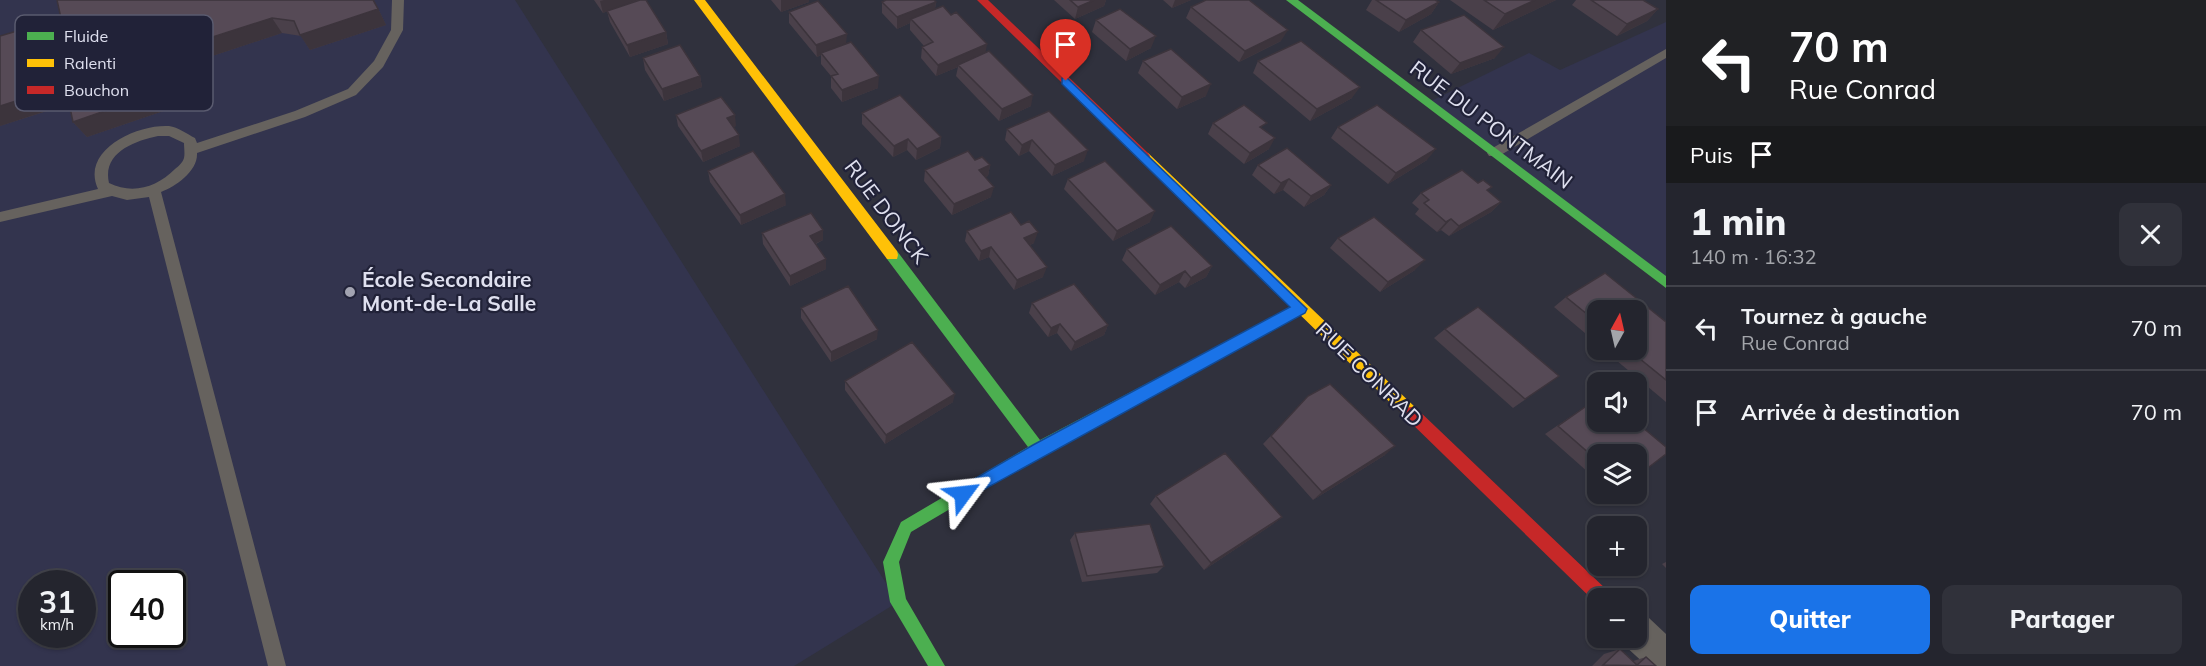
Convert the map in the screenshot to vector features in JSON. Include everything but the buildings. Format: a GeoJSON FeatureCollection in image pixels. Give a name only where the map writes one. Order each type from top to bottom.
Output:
{"type":"FeatureCollection","features":[{"type":"Feature","properties":{"kind":"street","name":"RUE DONCK"},"geometry":{"type":"LineString","coordinates":[[699,0],[1038,449]]}},
{"type":"Feature","properties":{"kind":"street","name":"RUE CONRAD"},"geometry":{"type":"LineString","coordinates":[[982,0],[1300,309],[1593,588]]}},
{"type":"Feature","properties":{"kind":"street","name":"RUE DU PONTMAIN"},"geometry":{"type":"LineString","coordinates":[[1292,0],[1666,283]]}},
{"type":"Feature","properties":{"kind":"street"},"geometry":{"type":"LineString","coordinates":[[937,666],[898,602],[891,562],[906,527],[1038,449],[1300,309]]}},
{"type":"Feature","properties":{"kind":"street"},"geometry":{"type":"LineString","coordinates":[[1647,641],[1666,659]]}},
{"type":"Feature","properties":{"kind":"lane"},"geometry":{"type":"LineString","coordinates":[[192,150],[300,114],[352,92],[379,64],[397,30],[398,0]]}},
{"type":"Feature","properties":{"kind":"lane"},"geometry":{"type":"LineString","coordinates":[[1494,153],[1666,53]]}},
{"type":"Feature","properties":{"kind":"lane"},"geometry":{"type":"LineString","coordinates":[[0,218],[112,191],[139,194],[154,190],[172,180],[186,168],[192,150],[190,141],[171,131],[151,132],[129,139],[116,147],[101,167],[99,177],[103,186],[112,191]]}},
{"type":"Feature","properties":{"kind":"lane"},"geometry":{"type":"LineString","coordinates":[[154,190],[277,666]]}},
{"type":"Feature","properties":{"kind":"shaded area","name":"École Secondaire Mont-de-La Salle"},"geometry":{"type":"Polygon","coordinates":[[[0,0],[515,0],[898,602],[794,666],[0,666],[0,0]]]}},
{"type":"Feature","properties":{"kind":"shaded area"},"geometry":{"type":"Polygon","coordinates":[[[1666,22],[1666,283],[1427,103],[1529,53],[1560,70],[1666,22]]]}},
{"type":"Feature","properties":{"kind":"traffic: fast"},"geometry":{"type":"LineString","coordinates":[[1291,0],[1666,283]]}},
{"type":"Feature","properties":{"kind":"traffic: fast"},"geometry":{"type":"LineString","coordinates":[[892,255],[1038,449]]}},
{"type":"Feature","properties":{"kind":"traffic: fast"},"geometry":{"type":"LineString","coordinates":[[937,666],[898,602],[891,562],[906,527],[1038,449],[1300,309]]}},
{"type":"Feature","properties":{"kind":"traffic: slow"},"geometry":{"type":"LineString","coordinates":[[699,0],[892,255]]}},
{"type":"Feature","properties":{"kind":"traffic: slow"},"geometry":{"type":"LineString","coordinates":[[1144,156],[1411,413]]}},
{"type":"Feature","properties":{"kind":"traffic: jam"},"geometry":{"type":"LineString","coordinates":[[982,0],[1144,156]]}},
{"type":"Feature","properties":{"kind":"traffic: jam"},"geometry":{"type":"LineString","coordinates":[[1411,413],[1593,588]]}},
{"type":"Feature","properties":{"kind":"place","name":"École Secondaire Mont-de-La Salle"},"geometry":{"type":"Point","coordinates":[350,292]}},
{"type":"Feature","properties":{"kind":"route"},"geometry":{"type":"LineString","coordinates":[[963,494],[1038,449],[1300,309],[1066,81]]}}]}
